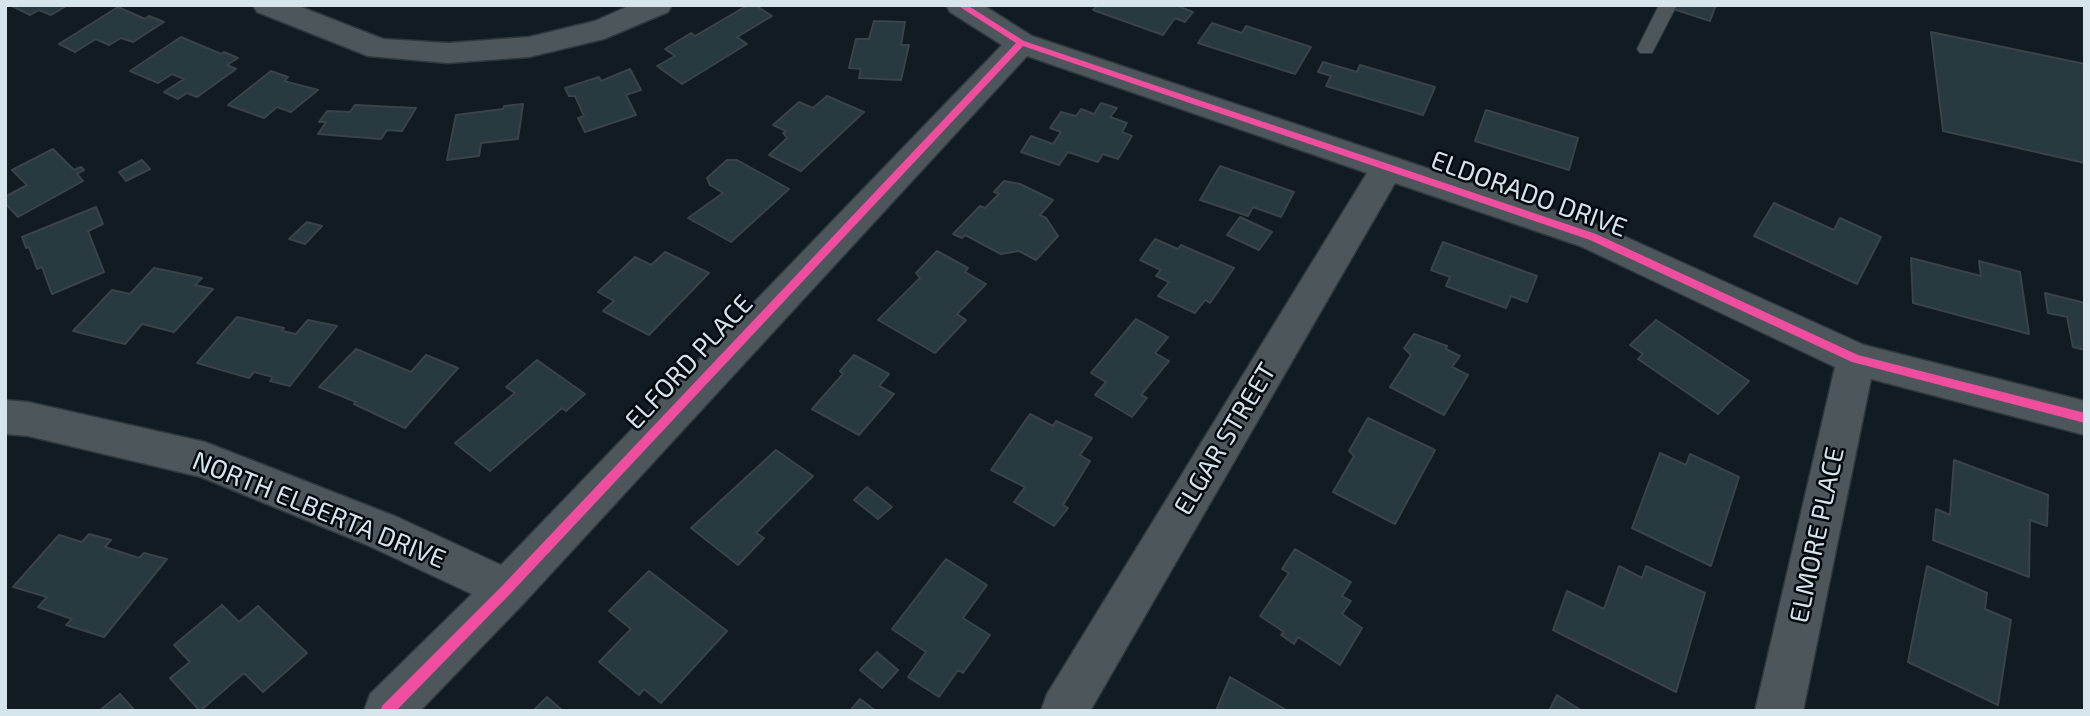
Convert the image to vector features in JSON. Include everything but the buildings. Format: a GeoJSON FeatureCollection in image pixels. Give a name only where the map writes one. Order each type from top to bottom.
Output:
{"type":"FeatureCollection","features":[{"type":"Feature","properties":{"kind":"street"},"geometry":{"type":"LineString","coordinates":[[268,5],[379,49],[448,53],[529,47],[604,29],[657,5]]}},
{"type":"Feature","properties":{"kind":"street","name":"ELDORADO DRIVE"},"geometry":{"type":"LineString","coordinates":[[961,5],[1021,43],[1593,237],[1856,359],[2085,418]]}},
{"type":"Feature","properties":{"kind":"street","name":"ELFORD PLACE"},"geometry":{"type":"LineString","coordinates":[[387,711],[507,589],[1021,43]]}},
{"type":"Feature","properties":{"kind":"street","name":"ELGAR STREET"},"geometry":{"type":"LineString","coordinates":[[1064,711],[1387,168]]}},
{"type":"Feature","properties":{"kind":"street","name":"ELMORE PLACE"},"geometry":{"type":"LineString","coordinates":[[1779,711],[1856,359]]}},
{"type":"Feature","properties":{"kind":"street","name":"NORTH ELBERTA DRIVE"},"geometry":{"type":"LineString","coordinates":[[5,417],[205,460],[382,531],[507,589]]}},
{"type":"Feature","properties":{"kind":"lane"},"geometry":{"type":"LineString","coordinates":[[1647,49],[1668,5]]}},
{"type":"Feature","properties":{"kind":"cycle path"},"geometry":{"type":"LineString","coordinates":[[961,5],[1021,43],[1593,237],[1856,359],[2085,418]]}},
{"type":"Feature","properties":{"kind":"cycle path"},"geometry":{"type":"LineString","coordinates":[[387,711],[507,589],[1021,43]]}}]}
